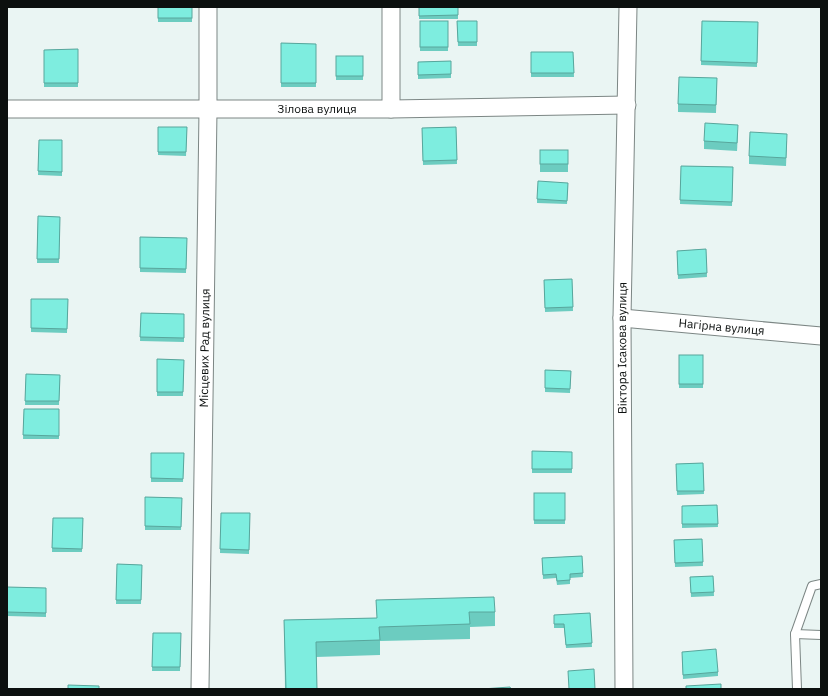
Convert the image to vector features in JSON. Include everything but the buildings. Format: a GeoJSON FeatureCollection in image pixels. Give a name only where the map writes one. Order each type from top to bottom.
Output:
{"type":"FeatureCollection","features":[{"type":"Feature","properties":{"kind":"street","name":"Місцевих Рад вулиця"},"geometry":{"type":"LineString","coordinates":[[200,689],[208,110],[208,7]]}},
{"type":"Feature","properties":{"kind":"street"},"geometry":{"type":"LineString","coordinates":[[391,7],[391,109]]}},
{"type":"Feature","properties":{"kind":"street","name":"Віктора Ісакова вулиця"},"geometry":{"type":"LineString","coordinates":[[624,689],[622,318],[628,7]]}},
{"type":"Feature","properties":{"kind":"street","name":"Зілова вулиця"},"geometry":{"type":"LineString","coordinates":[[7,109],[391,109],[627,105]]}},
{"type":"Feature","properties":{"kind":"street","name":"Нагірна вулиця"},"geometry":{"type":"LineString","coordinates":[[622,318],[821,336]]}},
{"type":"Feature","properties":{"kind":"lane"},"geometry":{"type":"LineString","coordinates":[[797,689],[795,634],[812,586],[821,584]]}},
{"type":"Feature","properties":{"kind":"lane"},"geometry":{"type":"LineString","coordinates":[[795,634],[821,635]]}}]}
